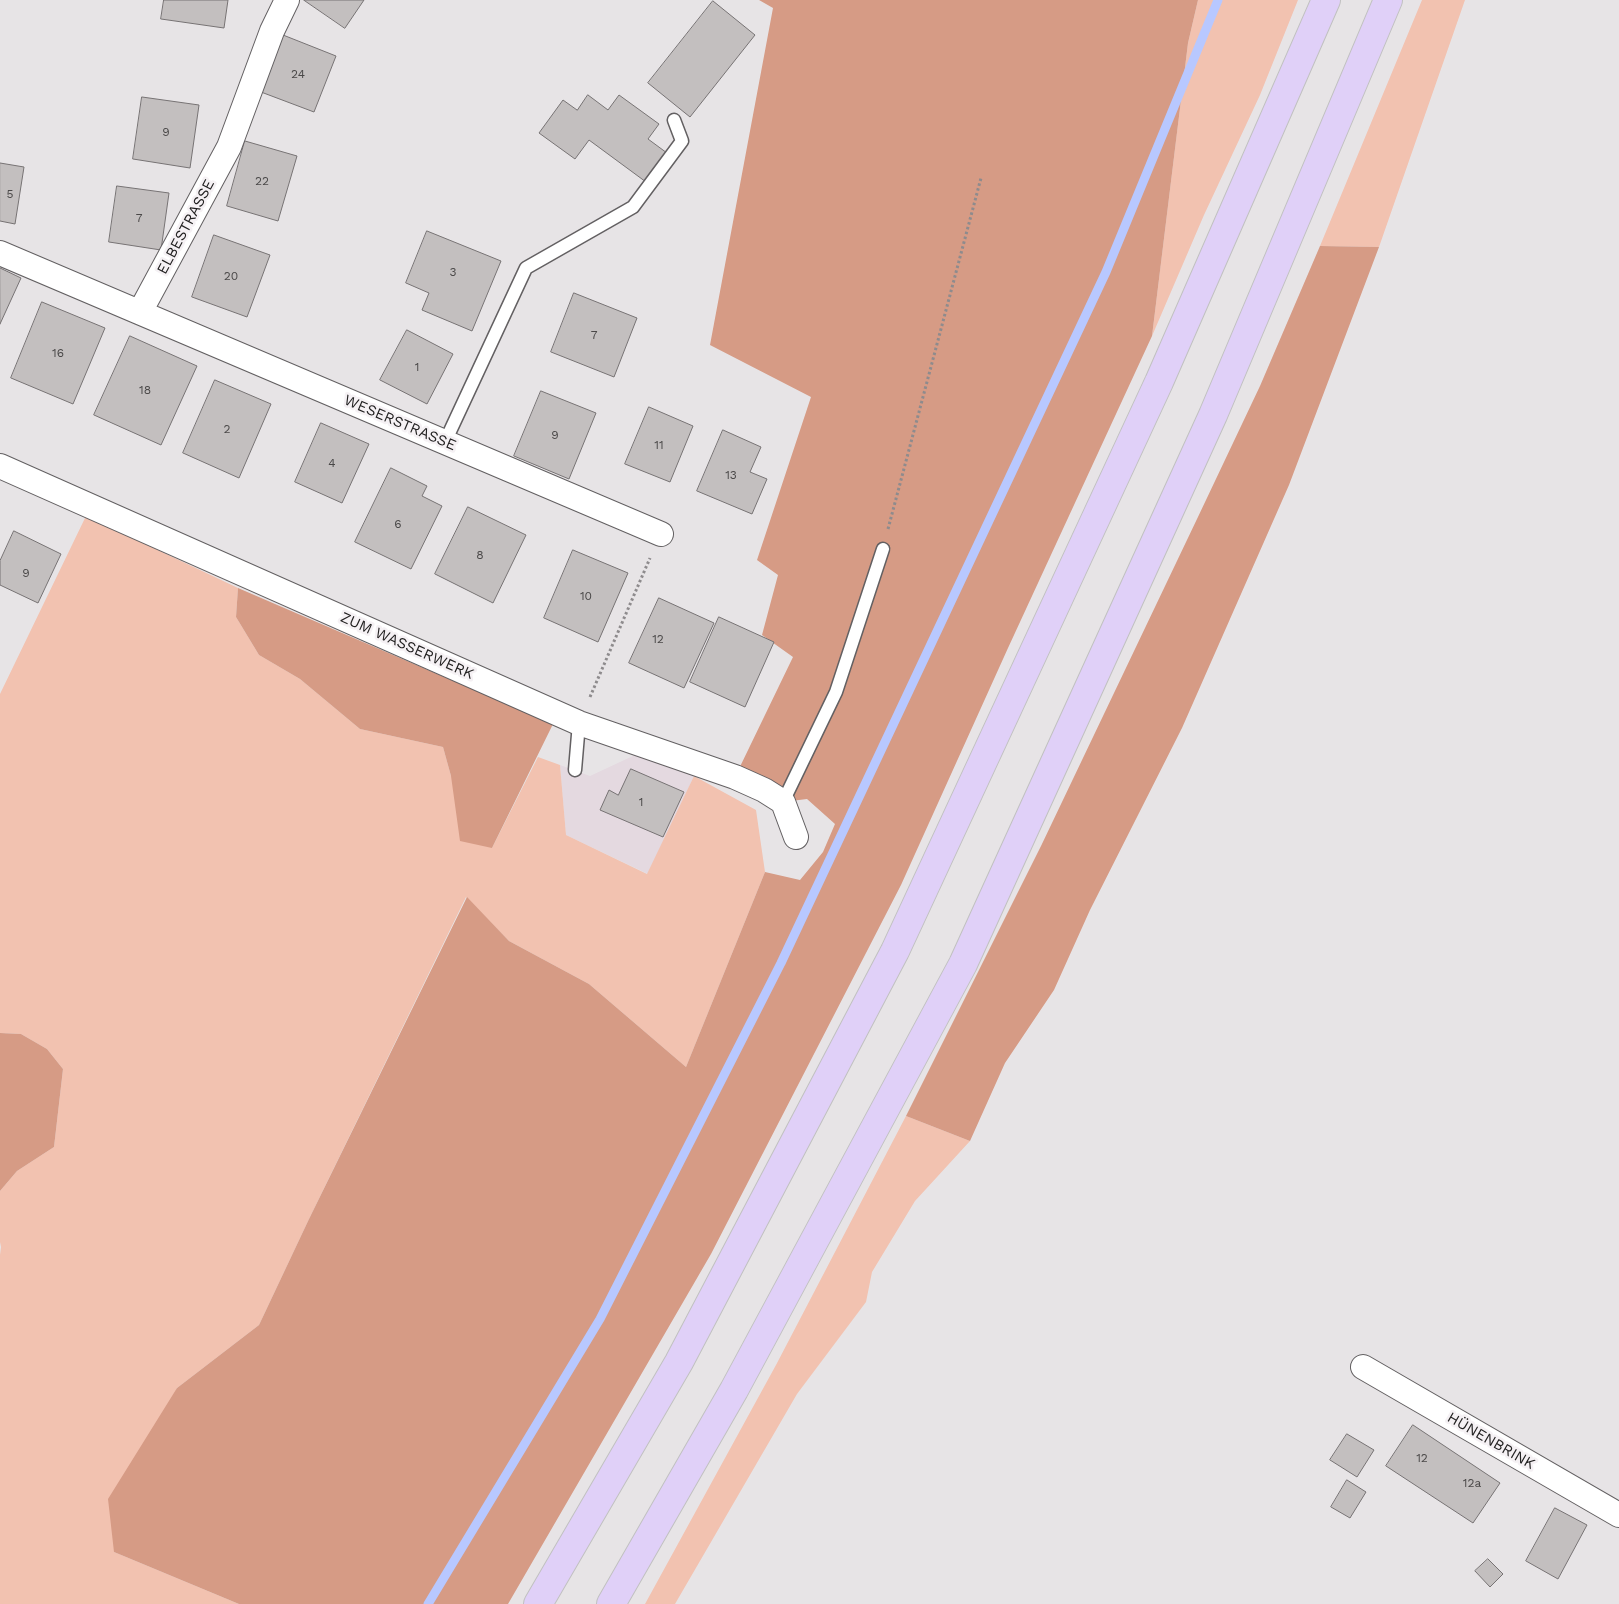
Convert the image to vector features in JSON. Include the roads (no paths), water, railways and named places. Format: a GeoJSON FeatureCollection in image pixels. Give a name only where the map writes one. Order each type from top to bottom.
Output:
{"type":"FeatureCollection","features":[{"type":"Feature","properties":{"kind":"highway"},"geometry":{"type":"LineString","coordinates":[[538,1604],[679,1362],[895,951],[1159,382],[1326,0]]}},
{"type":"Feature","properties":{"kind":"highway"},"geometry":{"type":"LineString","coordinates":[[611,1604],[734,1390],[963,964],[1213,415],[1388,0]]}},
{"type":"Feature","properties":{"kind":"street","name":"ELBESTRASSE"},"geometry":{"type":"LineString","coordinates":[[140,312],[229,147],[272,31],[287,0]]}},
{"type":"Feature","properties":{"kind":"street"},"geometry":{"type":"LineString","coordinates":[[0,253],[140,312]]}},
{"type":"Feature","properties":{"kind":"street","name":"WESERSTRASSE"},"geometry":{"type":"LineString","coordinates":[[140,312],[660,534]]}},
{"type":"Feature","properties":{"kind":"street","name":"ZUM WASSERWERK"},"geometry":{"type":"LineString","coordinates":[[0,466],[578,723],[735,777],[764,790],[783,802]]}},
{"type":"Feature","properties":{"kind":"street"},"geometry":{"type":"LineString","coordinates":[[783,802],[796,837]]}},
{"type":"Feature","properties":{"kind":"street","name":"HÜNENBRINK"},"geometry":{"type":"LineString","coordinates":[[1363,1367],[1619,1515]]}},
{"type":"Feature","properties":{"kind":"lane"},"geometry":{"type":"LineString","coordinates":[[445,442],[526,268],[633,208],[682,141],[674,120]]}},
{"type":"Feature","properties":{"kind":"lane"},"geometry":{"type":"LineString","coordinates":[[783,802],[836,692],[883,549]]}},
{"type":"Feature","properties":{"kind":"lane"},"geometry":{"type":"LineString","coordinates":[[846,620],[857,629]]}},
{"type":"Feature","properties":{"kind":"lane"},"geometry":{"type":"LineString","coordinates":[[575,770],[578,723]]}},
{"type":"Feature","properties":{"kind":"waterway"},"geometry":{"type":"LineString","coordinates":[[428,1604],[600,1319],[781,963],[1106,272],[1218,0]]}}]}
